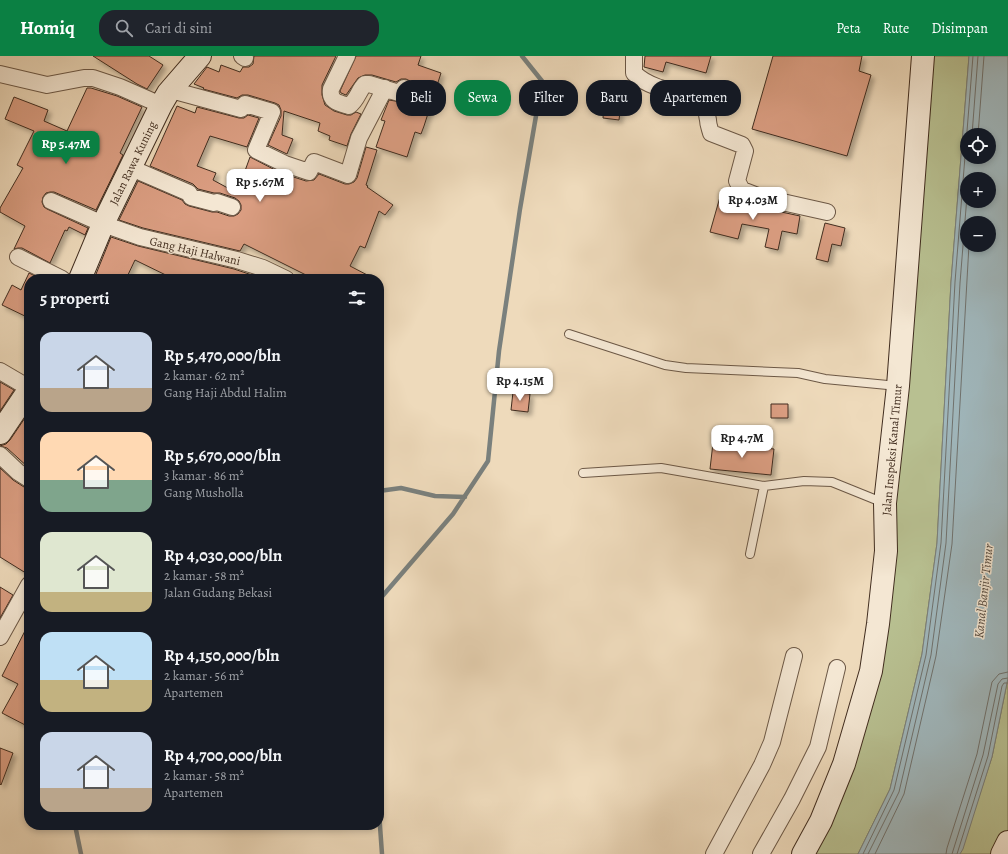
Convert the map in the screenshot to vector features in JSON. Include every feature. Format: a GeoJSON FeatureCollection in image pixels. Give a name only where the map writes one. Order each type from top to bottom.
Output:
{"type":"FeatureCollection","features":[{"type":"Feature","properties":{"kind":"street","name":"Jalan Rawa Kuning"},"geometry":{"type":"LineString","coordinates":[[82,274],[104,224],[166,98],[200,56]]}},
{"type":"Feature","properties":{"kind":"street"},"geometry":{"type":"LineString","coordinates":[[347,56],[331,89],[330,95],[337,102],[349,106],[357,98],[361,87],[364,84],[396,92]]}},
{"type":"Feature","properties":{"kind":"street"},"geometry":{"type":"LineString","coordinates":[[634,56],[634,73],[639,79],[657,87],[703,99],[711,133],[742,145],[745,151],[737,181],[742,190],[760,197],[827,212]]}},
{"type":"Feature","properties":{"kind":"street","name":"Jalan Inspeksi Kanal Timur"},"geometry":{"type":"LineString","coordinates":[[803,854],[821,821],[844,764],[871,671],[886,551],[885,503],[898,386],[923,56]]}},
{"type":"Feature","properties":{"kind":"street"},"geometry":{"type":"LineString","coordinates":[[0,74],[47,85],[84,78],[93,78],[120,87],[166,98],[241,109],[245,104],[272,112],[256,150],[285,164],[309,172],[314,162],[348,175],[359,138],[385,88]]}},
{"type":"Feature","properties":{"kind":"street"},"geometry":{"type":"LineString","coordinates":[[131,168],[190,194],[191,197],[214,203],[217,202],[232,207]]}},
{"type":"Feature","properties":{"kind":"street","name":"Gang Haji Halwani"},"geometry":{"type":"LineString","coordinates":[[51,201],[140,238],[249,264],[277,274]]}},
{"type":"Feature","properties":{"kind":"street"},"geometry":{"type":"LineString","coordinates":[[18,257],[52,274]]}},
{"type":"Feature","properties":{"kind":"street"},"geometry":{"type":"LineString","coordinates":[[0,371],[24,386]]}},
{"type":"Feature","properties":{"kind":"street"},"geometry":{"type":"LineString","coordinates":[[0,433],[24,397]]}},
{"type":"Feature","properties":{"kind":"street"},"geometry":{"type":"LineString","coordinates":[[0,455],[24,476]]}},
{"type":"Feature","properties":{"kind":"street"},"geometry":{"type":"LineString","coordinates":[[0,637],[24,593]]}},
{"type":"Feature","properties":{"kind":"street"},"geometry":{"type":"LineString","coordinates":[[714,854],[762,765],[772,742],[794,656]]}},
{"type":"Feature","properties":{"kind":"street"},"geometry":{"type":"LineString","coordinates":[[761,854],[792,799],[818,747],[837,668]]}},
{"type":"Feature","properties":{"kind":"street"},"geometry":{"type":"LineString","coordinates":[[1002,854],[1008,842]]}},
{"type":"Feature","properties":{"kind":"lane"},"geometry":{"type":"LineString","coordinates":[[569,334],[665,365],[686,368],[798,373],[825,379],[898,386]]}},
{"type":"Feature","properties":{"kind":"lane"},"geometry":{"type":"LineString","coordinates":[[583,473],[661,468],[764,486],[804,481],[832,482],[885,503]]}},
{"type":"Feature","properties":{"kind":"lane"},"geometry":{"type":"LineString","coordinates":[[750,554],[764,486]]}},
{"type":"Feature","properties":{"kind":"green space"},"geometry":{"type":"Polygon","coordinates":[[[923,56],[969,56],[963,128],[960,128],[960,164],[951,282],[937,543],[922,654],[890,789],[858,854],[803,854],[876,638],[923,56]]]}},
{"type":"Feature","properties":{"kind":"green space"},"geometry":{"type":"Polygon","coordinates":[[[1008,678],[1008,842],[1002,854],[960,854],[992,757],[1008,678]]]}},
{"type":"Feature","properties":{"kind":"water","name":"Kanal Banjir Timur"},"geometry":{"type":"Polygon","coordinates":[[[969,56],[1008,56],[1008,678],[992,757],[963,849],[960,854],[858,854],[890,789],[922,654],[937,543],[951,282],[960,164],[996,164],[996,128],[963,128],[969,56]]]}},
{"type":"Feature","properties":{"kind":"building"},"geometry":{"type":"Polygon","coordinates":[[[93,56],[149,56],[163,65],[147,89],[93,56]]]}},
{"type":"Feature","properties":{"kind":"building"},"geometry":{"type":"Polygon","coordinates":[[[254,56],[336,56],[322,85],[322,95],[325,105],[334,111],[347,115],[351,115],[356,112],[361,114],[347,146],[329,140],[330,136],[318,131],[320,123],[284,111],[282,135],[293,139],[287,154],[268,145],[281,116],[279,105],[248,95],[242,95],[237,98],[203,89],[204,88],[194,84],[207,67],[219,72],[221,65],[240,72],[243,67],[249,67],[253,64],[254,56]]]}},
{"type":"Feature","properties":{"kind":"building"},"geometry":{"type":"Polygon","coordinates":[[[356,56],[421,56],[418,65],[441,73],[439,80],[401,79],[396,80],[396,82],[372,75],[365,75],[358,78],[346,95],[340,91],[356,56]]]}},
{"type":"Feature","properties":{"kind":"building"},"geometry":{"type":"Polygon","coordinates":[[[645,56],[711,56],[706,73],[666,62],[663,72],[644,67],[645,56]]]}},
{"type":"Feature","properties":{"kind":"building"},"geometry":{"type":"Polygon","coordinates":[[[773,56],[862,56],[859,71],[871,75],[847,156],[752,129],[773,56]]]}},
{"type":"Feature","properties":{"kind":"building"},"geometry":{"type":"Polygon","coordinates":[[[87,88],[117,96],[142,107],[120,153],[123,155],[96,210],[54,192],[46,193],[43,197],[42,202],[44,207],[88,228],[85,235],[69,227],[67,231],[65,230],[50,263],[22,248],[14,249],[25,226],[0,212],[0,208],[23,168],[17,165],[34,131],[5,119],[14,97],[48,110],[44,121],[67,131],[87,88]]]}},
{"type":"Feature","properties":{"kind":"building"},"geometry":{"type":"Polygon","coordinates":[[[389,100],[396,101],[396,116],[427,116],[421,134],[415,132],[407,157],[376,147],[385,121],[381,120],[389,100]]]}},
{"type":"Feature","properties":{"kind":"building"},"geometry":{"type":"Polygon","coordinates":[[[177,106],[195,113],[197,107],[239,118],[244,118],[248,115],[259,118],[247,147],[210,136],[197,166],[216,173],[213,180],[237,193],[250,157],[281,173],[306,181],[314,180],[319,174],[345,184],[349,184],[354,182],[357,178],[366,147],[377,150],[366,185],[393,205],[385,215],[379,211],[365,248],[360,246],[350,266],[365,274],[304,274],[244,244],[240,251],[143,228],[119,220],[138,181],[182,200],[189,206],[229,216],[238,214],[241,210],[239,201],[235,198],[220,193],[198,189],[193,184],[150,166],[177,106]]]}},
{"type":"Feature","properties":{"kind":"building"},"geometry":{"type":"Polygon","coordinates":[[[603,116],[620,116],[619,120],[603,118],[603,116]]]}},
{"type":"Feature","properties":{"kind":"building"},"geometry":{"type":"Polygon","coordinates":[[[720,197],[800,216],[797,234],[782,231],[778,250],[765,247],[769,229],[742,224],[738,239],[710,232],[720,197]]]}},
{"type":"Feature","properties":{"kind":"building"},"geometry":{"type":"Polygon","coordinates":[[[825,223],[845,228],[841,246],[832,244],[828,262],[816,259],[825,223]]]}},
{"type":"Feature","properties":{"kind":"building"},"geometry":{"type":"Polygon","coordinates":[[[111,237],[138,246],[249,274],[164,274],[135,260],[128,274],[96,274],[111,237]]]}},
{"type":"Feature","properties":{"kind":"building"},"geometry":{"type":"Polygon","coordinates":[[[24,284],[24,316],[2,305],[12,285],[21,290],[24,284]]]}},
{"type":"Feature","properties":{"kind":"building"},"geometry":{"type":"Polygon","coordinates":[[[0,382],[14,390],[0,411],[0,382]]]}},
{"type":"Feature","properties":{"kind":"building"},"geometry":{"type":"Polygon","coordinates":[[[513,392],[530,394],[528,412],[511,410],[513,392]]]}},
{"type":"Feature","properties":{"kind":"building"},"geometry":{"type":"Polygon","coordinates":[[[771,404],[788,404],[788,418],[771,418],[771,404]]]}},
{"type":"Feature","properties":{"kind":"building"},"geometry":{"type":"Polygon","coordinates":[[[24,419],[24,463],[7,448],[0,446],[6,444],[24,419]]]}},
{"type":"Feature","properties":{"kind":"building"},"geometry":{"type":"Polygon","coordinates":[[[713,443],[774,449],[771,475],[710,469],[713,443]]]}},
{"type":"Feature","properties":{"kind":"building"},"geometry":{"type":"Polygon","coordinates":[[[0,468],[13,480],[24,487],[24,572],[0,557],[0,468]]]}},
{"type":"Feature","properties":{"kind":"building"},"geometry":{"type":"Polygon","coordinates":[[[0,587],[13,595],[0,618],[0,587]]]}},
{"type":"Feature","properties":{"kind":"building"},"geometry":{"type":"Polygon","coordinates":[[[24,633],[24,724],[2,713],[18,684],[2,676],[24,633]]]}},
{"type":"Feature","properties":{"kind":"building"},"geometry":{"type":"Polygon","coordinates":[[[0,748],[13,753],[1,785],[0,784],[0,748]]]}},
{"type":"Feature","properties":{"kind":"waterway"},"geometry":{"type":"LineString","coordinates":[[384,594],[453,514],[488,461],[499,351],[520,209],[542,81],[522,56]]}},
{"type":"Feature","properties":{"kind":"waterway"},"geometry":{"type":"LineString","coordinates":[[384,490],[401,488],[435,496],[465,497]]}},
{"type":"Feature","properties":{"kind":"waterway"},"geometry":{"type":"LineString","coordinates":[[76,830],[81,854]]}},
{"type":"Feature","properties":{"kind":"waterway"},"geometry":{"type":"LineString","coordinates":[[380,830],[382,854]]}}]}
